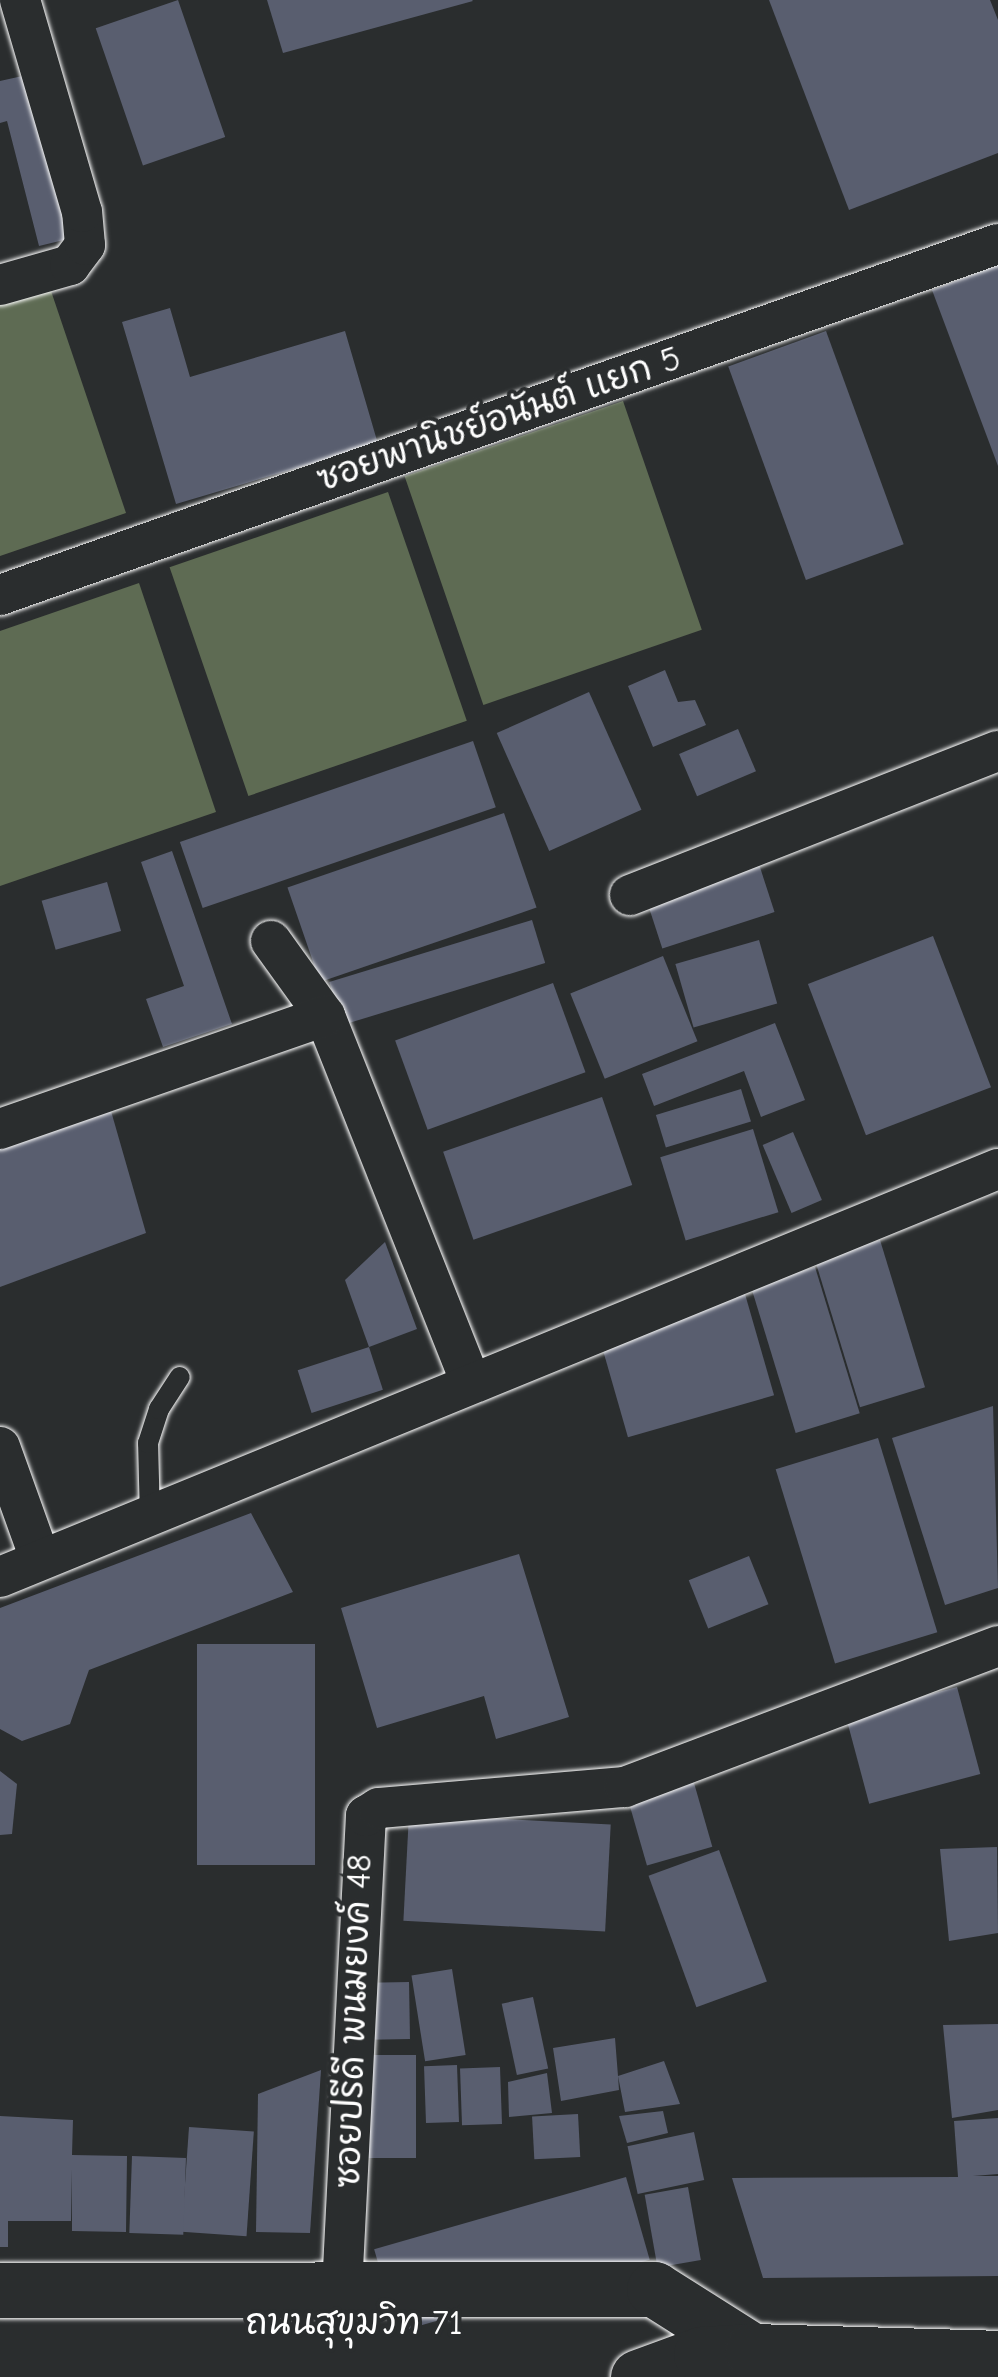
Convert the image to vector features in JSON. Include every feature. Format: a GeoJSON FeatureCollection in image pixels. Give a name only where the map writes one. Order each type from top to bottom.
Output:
{"type":"FeatureCollection","features":[{"type":"Feature","properties":{"kind":"main road"},"geometry":{"type":"LineString","coordinates":[[0,2290],[654,2288],[732,2365]]}},
{"type":"Feature","properties":{"kind":"main road","name":"ถนนสุขุมวิท 71"},"geometry":{"type":"LineString","coordinates":[[0,2325],[639,2323],[732,2365]]}},
{"type":"Feature","properties":{"kind":"main road","name":"ถนนสุขุมวิท 71"},"geometry":{"type":"LineString","coordinates":[[638,2377],[732,2365],[998,2358]]}},
{"type":"Feature","properties":{"kind":"street"},"geometry":{"type":"LineString","coordinates":[[0,285],[70,265],[86,245],[82,212],[20,0]]}},
{"type":"Feature","properties":{"kind":"street","name":"ซอยพานิชย์อนันต์ แยก 5"},"geometry":{"type":"LineString","coordinates":[[0,595],[998,244]]}},
{"type":"Feature","properties":{"kind":"street"},"geometry":{"type":"LineString","coordinates":[[630,896],[998,751]]}},
{"type":"Feature","properties":{"kind":"street"},"geometry":{"type":"LineString","coordinates":[[271,941],[324,1016],[471,1383]]}},
{"type":"Feature","properties":{"kind":"street"},"geometry":{"type":"LineString","coordinates":[[0,1129],[324,1016]]}},
{"type":"Feature","properties":{"kind":"street"},"geometry":{"type":"LineString","coordinates":[[0,1577],[150,1520],[471,1383],[998,1170]]}},
{"type":"Feature","properties":{"kind":"street"},"geometry":{"type":"LineString","coordinates":[[0,1448],[40,1560]]}},
{"type":"Feature","properties":{"kind":"street","name":"ซอยปรีดี พนมยงค์ 48"},"geometry":{"type":"LineString","coordinates":[[342,2288],[366,1816],[379,1808],[625,1787],[998,1646]]}},
{"type":"Feature","properties":{"kind":"lane"},"geometry":{"type":"LineString","coordinates":[[150,1520],[148,1443],[159,1409],[180,1377]]}},
{"type":"Feature","properties":{"kind":"green space"},"geometry":{"type":"Polygon","coordinates":[[[49,285],[126,513],[0,556],[0,301],[49,285]]]}},
{"type":"Feature","properties":{"kind":"green space"},"geometry":{"type":"Polygon","coordinates":[[[623,401],[702,630],[483,705],[405,476],[623,401]]]}},
{"type":"Feature","properties":{"kind":"green space"},"geometry":{"type":"Polygon","coordinates":[[[388,492],[467,721],[248,796],[170,567],[388,492]]]}},
{"type":"Feature","properties":{"kind":"green space"},"geometry":{"type":"Polygon","coordinates":[[[139,583],[216,812],[0,886],[0,631],[139,583]]]}},
{"type":"Feature","properties":{"kind":"building"},"geometry":{"type":"Polygon","coordinates":[[[178,0],[225,137],[143,165],[96,28],[178,0]]]}},
{"type":"Feature","properties":{"kind":"building"},"geometry":{"type":"Polygon","coordinates":[[[267,0],[472,0],[473,1],[283,53],[267,0]]]}},
{"type":"Feature","properties":{"kind":"building"},"geometry":{"type":"Polygon","coordinates":[[[769,0],[990,0],[998,20],[998,153],[849,210],[769,0]]]}},
{"type":"Feature","properties":{"kind":"building"},"geometry":{"type":"Polygon","coordinates":[[[27,75],[68,239],[39,246],[7,121],[0,123],[0,81],[27,75]]]}},
{"type":"Feature","properties":{"kind":"building"},"geometry":{"type":"Polygon","coordinates":[[[998,265],[998,466],[932,290],[998,265]]]}},
{"type":"Feature","properties":{"kind":"building"},"geometry":{"type":"Polygon","coordinates":[[[170,308],[190,377],[345,331],[378,444],[176,504],[122,322],[170,308]]]}},
{"type":"Feature","properties":{"kind":"building"},"geometry":{"type":"Polygon","coordinates":[[[826,331],[904,544],[806,580],[728,367],[826,331]]]}},
{"type":"Feature","properties":{"kind":"building"},"geometry":{"type":"Polygon","coordinates":[[[665,670],[678,702],[695,700],[706,725],[653,747],[628,686],[665,670]]]}},
{"type":"Feature","properties":{"kind":"building"},"geometry":{"type":"Polygon","coordinates":[[[589,692],[641,810],[549,851],[497,733],[589,692]]]}},
{"type":"Feature","properties":{"kind":"building"},"geometry":{"type":"Polygon","coordinates":[[[738,729],[756,771],[697,796],[679,754],[738,729]]]}},
{"type":"Feature","properties":{"kind":"building"},"geometry":{"type":"Polygon","coordinates":[[[473,741],[496,807],[203,908],[180,842],[473,741]]]}},
{"type":"Feature","properties":{"kind":"building"},"geometry":{"type":"Polygon","coordinates":[[[504,813],[537,908],[320,982],[287,888],[504,813]]]}},
{"type":"Feature","properties":{"kind":"building"},"geometry":{"type":"Polygon","coordinates":[[[172,851],[232,1024],[163,1047],[146,999],[184,986],[141,862],[172,851]]]}},
{"type":"Feature","properties":{"kind":"building"},"geometry":{"type":"Polygon","coordinates":[[[756,855],[775,912],[662,949],[644,891],[756,855]]]}},
{"type":"Feature","properties":{"kind":"building"},"geometry":{"type":"Polygon","coordinates":[[[107,882],[121,931],[56,950],[42,901],[107,882]]]}},
{"type":"Feature","properties":{"kind":"building"},"geometry":{"type":"Polygon","coordinates":[[[532,920],[545,963],[342,1025],[329,982],[532,920]]]}},
{"type":"Feature","properties":{"kind":"building"},"geometry":{"type":"Polygon","coordinates":[[[933,936],[991,1087],[866,1135],[808,984],[933,936]]]}},
{"type":"Feature","properties":{"kind":"building"},"geometry":{"type":"Polygon","coordinates":[[[759,940],[777,1003],[694,1027],[675,964],[759,940]]]}},
{"type":"Feature","properties":{"kind":"building"},"geometry":{"type":"Polygon","coordinates":[[[663,956],[697,1041],[605,1079],[570,993],[663,956]]]}},
{"type":"Feature","properties":{"kind":"building"},"geometry":{"type":"Polygon","coordinates":[[[553,983],[585,1072],[428,1130],[395,1040],[553,983]]]}},
{"type":"Feature","properties":{"kind":"building"},"geometry":{"type":"Polygon","coordinates":[[[775,1023],[805,1100],[761,1117],[744,1071],[654,1106],[642,1074],[775,1023]]]}},
{"type":"Feature","properties":{"kind":"building"},"geometry":{"type":"Polygon","coordinates":[[[741,1089],[751,1122],[666,1148],[656,1115],[741,1089]]]}},
{"type":"Feature","properties":{"kind":"building"},"geometry":{"type":"Polygon","coordinates":[[[602,1097],[632,1185],[473,1240],[443,1152],[602,1097]]]}},
{"type":"Feature","properties":{"kind":"building"},"geometry":{"type":"Polygon","coordinates":[[[109,1104],[146,1233],[0,1287],[0,1143],[109,1104]]]}},
{"type":"Feature","properties":{"kind":"building"},"geometry":{"type":"Polygon","coordinates":[[[753,1129],[778,1212],[686,1241],[660,1157],[753,1129]]]}},
{"type":"Feature","properties":{"kind":"building"},"geometry":{"type":"Polygon","coordinates":[[[793,1132],[822,1200],[792,1213],[763,1145],[793,1132]]]}},
{"type":"Feature","properties":{"kind":"building"},"geometry":{"type":"Polygon","coordinates":[[[880,1240],[925,1387],[860,1407],[815,1260],[880,1240]]]}},
{"type":"Feature","properties":{"kind":"building"},"geometry":{"type":"Polygon","coordinates":[[[385,1242],[417,1329],[369,1347],[345,1280],[385,1242]]]}},
{"type":"Feature","properties":{"kind":"building"},"geometry":{"type":"Polygon","coordinates":[[[815,1267],[860,1413],[796,1433],[751,1287],[815,1267]]]}},
{"type":"Feature","properties":{"kind":"building"},"geometry":{"type":"Polygon","coordinates":[[[741,1280],[774,1395],[628,1437],[595,1322],[741,1280]]]}},
{"type":"Feature","properties":{"kind":"building"},"geometry":{"type":"Polygon","coordinates":[[[369,1347],[383,1390],[312,1413],[298,1370],[369,1347]]]}},
{"type":"Feature","properties":{"kind":"building"},"geometry":{"type":"Polygon","coordinates":[[[993,1406],[998,1588],[945,1605],[892,1438],[993,1406]]]}},
{"type":"Feature","properties":{"kind":"building"},"geometry":{"type":"Polygon","coordinates":[[[878,1438],[937,1632],[835,1663],[776,1469],[878,1438]]]}},
{"type":"Feature","properties":{"kind":"building"},"geometry":{"type":"Polygon","coordinates":[[[251,1513],[293,1592],[89,1670],[70,1724],[22,1741],[0,1729],[0,1608],[251,1513]]]}},
{"type":"Feature","properties":{"kind":"building"},"geometry":{"type":"Polygon","coordinates":[[[519,1554],[569,1717],[496,1739],[484,1696],[377,1728],[341,1608],[519,1554]]]}},
{"type":"Feature","properties":{"kind":"building"},"geometry":{"type":"Polygon","coordinates":[[[749,1556],[768,1604],[708,1629],[689,1580],[749,1556]]]}},
{"type":"Feature","properties":{"kind":"building"},"geometry":{"type":"Polygon","coordinates":[[[197,1644],[315,1644],[315,1865],[197,1865],[197,1644]]]}},
{"type":"Feature","properties":{"kind":"building"},"geometry":{"type":"Polygon","coordinates":[[[957,1687],[980,1774],[869,1804],[846,1717],[957,1687]]]}},
{"type":"Feature","properties":{"kind":"building"},"geometry":{"type":"Polygon","coordinates":[[[690,1769],[712,1847],[647,1866],[625,1788],[690,1769]]]}},
{"type":"Feature","properties":{"kind":"building"},"geometry":{"type":"Polygon","coordinates":[[[0,1771],[17,1784],[12,1834],[0,1835],[0,1771]]]}},
{"type":"Feature","properties":{"kind":"building"},"geometry":{"type":"Polygon","coordinates":[[[409,1814],[611,1825],[605,1931],[403,1921],[409,1814]]]}},
{"type":"Feature","properties":{"kind":"building"},"geometry":{"type":"Polygon","coordinates":[[[997,1847],[998,1933],[949,1941],[940,1849],[997,1847]]]}},
{"type":"Feature","properties":{"kind":"building"},"geometry":{"type":"Polygon","coordinates":[[[719,1850],[767,1982],[696,2007],[649,1876],[719,1850]]]}},
{"type":"Feature","properties":{"kind":"building"},"geometry":{"type":"Polygon","coordinates":[[[452,1969],[466,2055],[425,2061],[412,1975],[452,1969]]]}},
{"type":"Feature","properties":{"kind":"building"},"geometry":{"type":"Polygon","coordinates":[[[409,1982],[410,2039],[369,2040],[368,1983],[409,1982]]]}},
{"type":"Feature","properties":{"kind":"building"},"geometry":{"type":"Polygon","coordinates":[[[533,1997],[548,2068],[517,2075],[502,2004],[533,1997]]]}},
{"type":"Feature","properties":{"kind":"building"},"geometry":{"type":"Polygon","coordinates":[[[998,2024],[998,2110],[952,2118],[943,2025],[998,2024]]]}},
{"type":"Feature","properties":{"kind":"building"},"geometry":{"type":"Polygon","coordinates":[[[615,2038],[619,2090],[561,2101],[553,2048],[615,2038]]]}},
{"type":"Feature","properties":{"kind":"building"},"geometry":{"type":"Polygon","coordinates":[[[361,2055],[416,2055],[416,2158],[361,2158],[361,2055]]]}},
{"type":"Feature","properties":{"kind":"building"},"geometry":{"type":"Polygon","coordinates":[[[664,2061],[680,2104],[625,2112],[618,2076],[664,2061]]]}},
{"type":"Feature","properties":{"kind":"building"},"geometry":{"type":"Polygon","coordinates":[[[457,2065],[459,2122],[426,2123],[424,2066],[457,2065]]]}},
{"type":"Feature","properties":{"kind":"building"},"geometry":{"type":"Polygon","coordinates":[[[500,2067],[502,2124],[462,2125],[460,2068],[500,2067]]]}},
{"type":"Feature","properties":{"kind":"building"},"geometry":{"type":"Polygon","coordinates":[[[321,2070],[310,2233],[256,2232],[258,2094],[321,2070]]]}},
{"type":"Feature","properties":{"kind":"building"},"geometry":{"type":"Polygon","coordinates":[[[547,2073],[552,2113],[509,2117],[508,2082],[547,2073]]]}},
{"type":"Feature","properties":{"kind":"building"},"geometry":{"type":"Polygon","coordinates":[[[663,2111],[668,2133],[627,2143],[619,2116],[663,2111]]]}},
{"type":"Feature","properties":{"kind":"building"},"geometry":{"type":"Polygon","coordinates":[[[578,2114],[580,2157],[534,2159],[532,2116],[578,2114]]]}},
{"type":"Feature","properties":{"kind":"building"},"geometry":{"type":"Polygon","coordinates":[[[0,2116],[73,2120],[72,2155],[127,2156],[126,2232],[72,2231],[72,2169],[71,2221],[8,2221],[8,2247],[0,2247],[0,2116]]]}},
{"type":"Feature","properties":{"kind":"building"},"geometry":{"type":"Polygon","coordinates":[[[998,2118],[998,2174],[973,2176],[998,2176],[998,2276],[763,2278],[732,2178],[958,2177],[954,2121],[998,2118]]]}},
{"type":"Feature","properties":{"kind":"building"},"geometry":{"type":"Polygon","coordinates":[[[189,2127],[254,2132],[247,2236],[182,2232],[189,2127]]]}},
{"type":"Feature","properties":{"kind":"building"},"geometry":{"type":"Polygon","coordinates":[[[694,2132],[704,2180],[638,2194],[627,2146],[694,2132]]]}},
{"type":"Feature","properties":{"kind":"building"},"geometry":{"type":"Polygon","coordinates":[[[132,2156],[186,2158],[183,2235],[129,2233],[132,2156]]]}},
{"type":"Feature","properties":{"kind":"building"},"geometry":{"type":"Polygon","coordinates":[[[626,2177],[650,2260],[398,2332],[374,2249],[626,2177]]]}},
{"type":"Feature","properties":{"kind":"building"},"geometry":{"type":"Polygon","coordinates":[[[688,2187],[701,2260],[658,2268],[645,2195],[688,2187]]]}}]}
